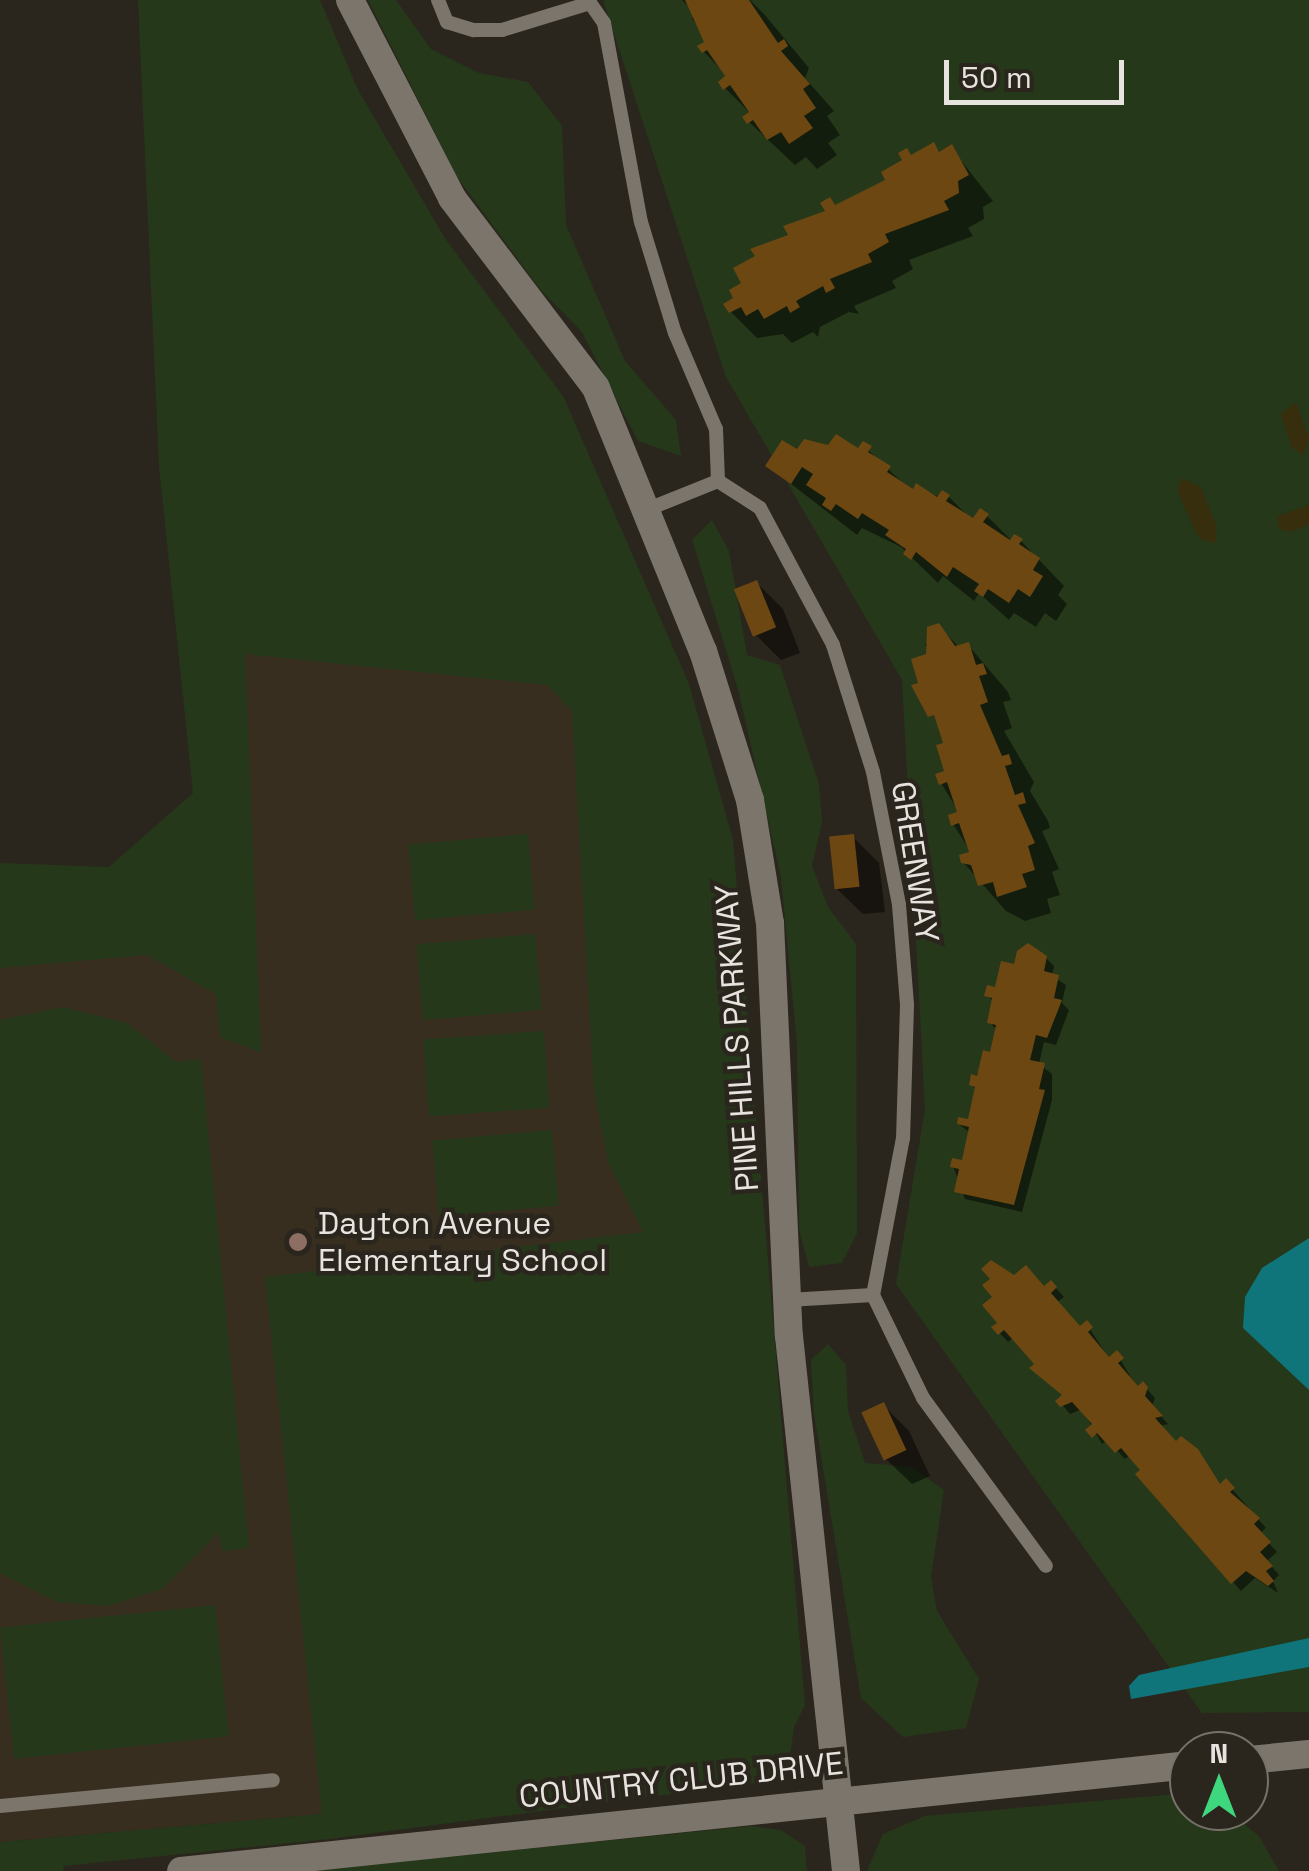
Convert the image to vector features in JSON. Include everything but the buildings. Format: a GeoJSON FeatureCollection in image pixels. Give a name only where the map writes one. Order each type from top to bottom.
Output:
{"type":"FeatureCollection","features":[{"type":"Feature","properties":{"kind":"street","name":"PINE HILLS PARKWAY"},"geometry":{"type":"LineString","coordinates":[[350,0],[452,198],[596,388],[703,651],[750,800],[770,923],[788,1300],[846,1871]]}},
{"type":"Feature","properties":{"kind":"street"},"geometry":{"type":"LineString","coordinates":[[1269,1758],[1309,1754]]}},
{"type":"Feature","properties":{"kind":"street","name":"COUNTRY CLUB DRIVE"},"geometry":{"type":"LineString","coordinates":[[181,1871],[840,1797],[1169,1767]]}},
{"type":"Feature","properties":{"kind":"lane"},"geometry":{"type":"LineString","coordinates":[[438,0],[447,22],[474,30],[502,30],[589,1],[604,23],[641,222],[675,334],[716,429],[718,481],[646,510]]}},
{"type":"Feature","properties":{"kind":"lane","name":"GREENWAY"},"geometry":{"type":"LineString","coordinates":[[718,481],[760,508],[834,645],[873,772],[896,889],[907,1006],[904,1138],[873,1296]]}},
{"type":"Feature","properties":{"kind":"lane"},"geometry":{"type":"LineString","coordinates":[[788,1300],[873,1296],[924,1398],[1046,1566]]}},
{"type":"Feature","properties":{"kind":"lane"},"geometry":{"type":"LineString","coordinates":[[0,1806],[273,1780]]}},
{"type":"Feature","properties":{"kind":"shaded area","name":"Dayton Avenue Elementary School"},"geometry":{"type":"Polygon","coordinates":[[[223,645],[605,684],[661,1235],[266,1277],[323,1814],[0,1842],[0,967],[235,944],[223,645]]]}},
{"type":"Feature","properties":{"kind":"green space"},"geometry":{"type":"Polygon","coordinates":[[[138,0],[320,0],[358,90],[446,240],[563,396],[689,684],[733,840],[805,1705],[794,1727],[789,1766],[761,1782],[329,1839],[64,1866],[63,1871],[0,1871],[0,1842],[322,1814],[265,1277],[643,1232],[608,1162],[594,1090],[572,711],[547,685],[245,654],[261,1052],[220,1037],[216,994],[147,955],[0,968],[0,863],[109,867],[193,793],[159,466],[138,0]]]}},
{"type":"Feature","properties":{"kind":"green space"},"geometry":{"type":"Polygon","coordinates":[[[368,0],[396,0],[431,49],[479,73],[528,82],[562,126],[566,225],[625,361],[676,420],[681,456],[638,441],[582,332],[540,289],[457,177],[368,0]]]}},
{"type":"Feature","properties":{"kind":"green space"},"geometry":{"type":"Polygon","coordinates":[[[603,0],[1309,0],[1309,1712],[1202,1713],[896,1284],[925,1109],[902,680],[726,377],[603,0]]]}},
{"type":"Feature","properties":{"kind":"green space"},"geometry":{"type":"Polygon","coordinates":[[[712,520],[729,551],[747,655],[780,665],[819,784],[822,822],[812,866],[828,907],[856,944],[857,1233],[842,1263],[809,1267],[799,1229],[797,1044],[781,877],[738,689],[692,540],[712,520]]]}},
{"type":"Feature","properties":{"kind":"green space"},"geometry":{"type":"Polygon","coordinates":[[[528,834],[535,910],[415,920],[408,844],[528,834]]]}},
{"type":"Feature","properties":{"kind":"green space"},"geometry":{"type":"Polygon","coordinates":[[[535,934],[542,1010],[423,1020],[416,944],[535,934]]]}},
{"type":"Feature","properties":{"kind":"green space"},"geometry":{"type":"Polygon","coordinates":[[[63,1007],[127,1023],[176,1062],[201,1059],[249,1548],[222,1551],[219,1532],[162,1589],[108,1606],[57,1602],[0,1573],[0,1020],[63,1007]]]}},
{"type":"Feature","properties":{"kind":"green space"},"geometry":{"type":"Polygon","coordinates":[[[544,1031],[549,1108],[429,1116],[423,1039],[544,1031]]]}},
{"type":"Feature","properties":{"kind":"green space"},"geometry":{"type":"Polygon","coordinates":[[[552,1130],[559,1206],[439,1216],[432,1140],[552,1130]]]}},
{"type":"Feature","properties":{"kind":"green space"},"geometry":{"type":"Polygon","coordinates":[[[828,1344],[846,1365],[848,1411],[865,1463],[912,1467],[944,1490],[931,1577],[937,1611],[979,1679],[966,1728],[903,1737],[861,1698],[814,1414],[811,1360],[828,1344]]]}},
{"type":"Feature","properties":{"kind":"green space"},"geometry":{"type":"Polygon","coordinates":[[[215,1605],[229,1736],[14,1759],[0,1628],[215,1605]]]}},
{"type":"Feature","properties":{"kind":"green space"},"geometry":{"type":"Polygon","coordinates":[[[1169,1795],[1169,1831],[1253,1831],[1279,1871],[867,1871],[883,1834],[925,1816],[1169,1795]]]}},
{"type":"Feature","properties":{"kind":"green space"},"geometry":{"type":"Polygon","coordinates":[[[752,1826],[781,1830],[805,1846],[807,1871],[309,1871],[752,1826]]]}},
{"type":"Feature","properties":{"kind":"sand"},"geometry":{"type":"Polygon","coordinates":[[[1296,402],[1309,439],[1303,455],[1291,447],[1281,414],[1296,402]]]}},
{"type":"Feature","properties":{"kind":"sand"},"geometry":{"type":"Polygon","coordinates":[[[1182,478],[1201,487],[1217,527],[1215,543],[1200,539],[1193,527],[1177,490],[1182,478]]]}},
{"type":"Feature","properties":{"kind":"sand"},"geometry":{"type":"Polygon","coordinates":[[[1309,505],[1309,524],[1291,532],[1279,529],[1277,516],[1309,505]]]}},
{"type":"Feature","properties":{"kind":"water"},"geometry":{"type":"Polygon","coordinates":[[[1309,1238],[1309,1390],[1243,1328],[1245,1297],[1262,1268],[1309,1238]]]}},
{"type":"Feature","properties":{"kind":"water"},"geometry":{"type":"Polygon","coordinates":[[[1309,1638],[1309,1667],[1131,1699],[1129,1686],[1139,1675],[1309,1638]]]}},
{"type":"Feature","properties":{"kind":"place","name":"Dayton Avenue Elementary School"},"geometry":{"type":"Point","coordinates":[298,1242]}}]}
